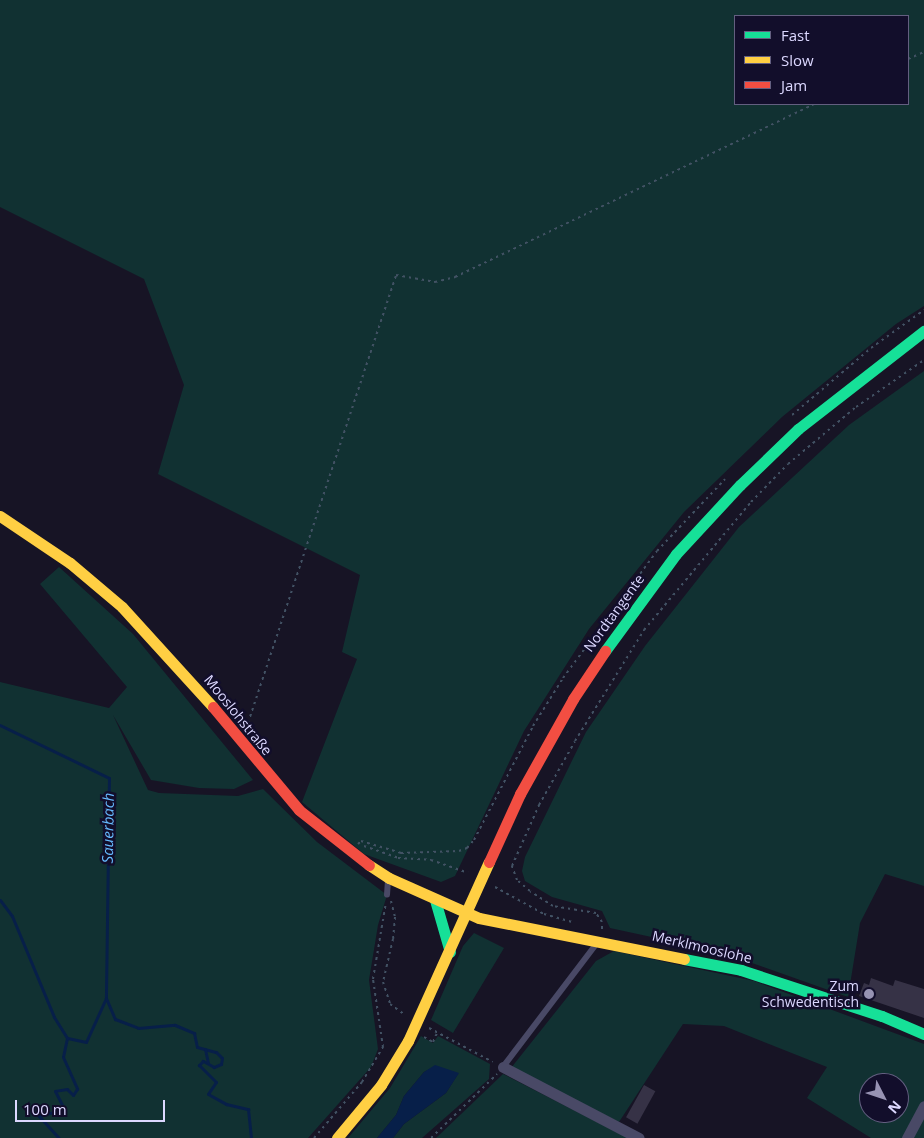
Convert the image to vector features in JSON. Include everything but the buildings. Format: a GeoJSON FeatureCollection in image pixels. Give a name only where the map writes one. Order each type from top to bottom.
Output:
{"type":"FeatureCollection","features":[{"type":"Feature","properties":{"kind":"street","name":"Nordtangente"},"geometry":{"type":"LineString","coordinates":[[337,1138],[381,1085],[414,1031],[520,794],[573,699],[622,625],[676,554],[798,429],[924,331]]}},
{"type":"Feature","properties":{"kind":"street","name":"Mooslohstraße"},"geometry":{"type":"LineString","coordinates":[[0,516],[70,563],[122,607],[242,736],[299,810],[350,853],[389,878],[467,914]]}},
{"type":"Feature","properties":{"kind":"street"},"geometry":{"type":"LineString","coordinates":[[435,900],[450,952]]}},
{"type":"Feature","properties":{"kind":"street","name":"Merklmooslohe"},"geometry":{"type":"LineString","coordinates":[[467,914],[600,936],[741,970],[882,1016],[924,1034]]}},
{"type":"Feature","properties":{"kind":"street"},"geometry":{"type":"LineString","coordinates":[[503,1067],[639,1138]]}},
{"type":"Feature","properties":{"kind":"street"},"geometry":{"type":"LineString","coordinates":[[908,1138],[924,1106]]}},
{"type":"Feature","properties":{"kind":"lane"},"geometry":{"type":"LineString","coordinates":[[387,894],[385,886],[389,878]]}},
{"type":"Feature","properties":{"kind":"lane"},"geometry":{"type":"LineString","coordinates":[[503,1067],[600,936]]}},
{"type":"Feature","properties":{"kind":"path"},"geometry":{"type":"LineString","coordinates":[[909,59],[924,52]]}},
{"type":"Feature","properties":{"kind":"path"},"geometry":{"type":"LineString","coordinates":[[242,736],[396,275],[435,282],[454,277],[813,105]]}},
{"type":"Feature","properties":{"kind":"path"},"geometry":{"type":"LineString","coordinates":[[600,936],[602,922],[596,913],[553,906],[517,880],[512,866],[538,805],[644,630],[752,502],[788,464],[856,407],[924,360]]}},
{"type":"Feature","properties":{"kind":"path"},"geometry":{"type":"LineString","coordinates":[[240,724],[242,736]]}},
{"type":"Feature","properties":{"kind":"path"},"geometry":{"type":"LineString","coordinates":[[350,838],[380,853],[398,858],[431,860],[468,873]]}},
{"type":"Feature","properties":{"kind":"path"},"geometry":{"type":"LineString","coordinates":[[387,894],[395,917],[383,982],[385,994],[390,1004],[408,1017]]}},
{"type":"Feature","properties":{"kind":"path"},"geometry":{"type":"LineString","coordinates":[[314,1138],[362,1082],[383,1047],[373,979],[387,894]]}},
{"type":"Feature","properties":{"kind":"path"},"geometry":{"type":"LineString","coordinates":[[428,1028],[503,1067],[460,1113],[431,1138]]}},
{"type":"Feature","properties":{"kind":"path"},"geometry":{"type":"LineString","coordinates":[[414,1031],[433,1042],[437,1033]]}},
{"type":"Feature","properties":{"kind":"green space"},"geometry":{"type":"Polygon","coordinates":[[[0,0],[924,0],[924,306],[896,324],[782,417],[684,512],[589,629],[524,731],[455,876],[441,882],[364,854],[302,802],[357,659],[342,652],[360,575],[158,474],[184,385],[144,279],[0,207],[0,0]]]}},
{"type":"Feature","properties":{"kind":"green space"},"geometry":{"type":"Polygon","coordinates":[[[924,371],[924,886],[885,874],[860,923],[848,997],[721,952],[610,928],[602,911],[552,897],[525,881],[522,871],[525,857],[586,732],[645,646],[739,527],[849,425],[924,371]]]}},
{"type":"Feature","properties":{"kind":"green space"},"geometry":{"type":"Polygon","coordinates":[[[59,567],[133,634],[253,780],[234,789],[199,788],[151,780],[113,715],[148,790],[159,793],[238,796],[263,789],[317,842],[387,895],[378,925],[369,980],[378,1049],[371,1067],[308,1138],[0,1138],[0,682],[109,708],[127,687],[40,584],[59,567]]]}},
{"type":"Feature","properties":{"kind":"green space"},"geometry":{"type":"Polygon","coordinates":[[[474,933],[504,948],[453,1033],[431,1020],[463,946],[474,933]]]}},
{"type":"Feature","properties":{"kind":"green space"},"geometry":{"type":"Polygon","coordinates":[[[614,951],[754,981],[924,1044],[924,1138],[871,1138],[807,1098],[827,1067],[724,1026],[683,1024],[619,1122],[511,1068],[596,961],[614,951]]]}},
{"type":"Feature","properties":{"kind":"green space"},"geometry":{"type":"Polygon","coordinates":[[[421,1036],[433,1043],[438,1036],[490,1064],[489,1079],[422,1138],[393,1138],[404,1124],[446,1093],[458,1074],[435,1066],[424,1072],[404,1096],[396,1115],[377,1138],[348,1138],[390,1088],[421,1036]]]}},
{"type":"Feature","properties":{"kind":"green space"},"geometry":{"type":"Polygon","coordinates":[[[503,1074],[628,1138],[436,1138],[503,1074]]]}},
{"type":"Feature","properties":{"kind":"water"},"geometry":{"type":"Polygon","coordinates":[[[435,1065],[459,1073],[446,1093],[404,1124],[393,1138],[377,1138],[396,1115],[404,1096],[424,1072],[435,1065]]]}},
{"type":"Feature","properties":{"kind":"waterway","name":"Sauerbach"},"geometry":{"type":"LineString","coordinates":[[0,725],[109,778],[106,998],[86,1042],[67,1038],[63,1057],[77,1089],[73,1095],[67,1089],[55,1091],[64,1109],[39,1116],[59,1138]]}},
{"type":"Feature","properties":{"kind":"waterway"},"geometry":{"type":"LineString","coordinates":[[0,900],[12,916],[54,1017],[67,1038]]}},
{"type":"Feature","properties":{"kind":"waterway","name":"Sauerbach"},"geometry":{"type":"LineString","coordinates":[[106,998],[115,1019],[138,1028],[175,1025],[194,1033],[197,1047],[216,1052],[222,1058],[221,1064],[214,1067],[203,1061],[199,1065],[216,1082],[208,1094],[226,1104],[248,1109],[251,1138]]}},
{"type":"Feature","properties":{"kind":"waterway","name":"Sauerbach"},"geometry":{"type":"LineString","coordinates":[[205,1049],[208,1063]]}},
{"type":"Feature","properties":{"kind":"traffic: fast"},"geometry":{"type":"LineString","coordinates":[[605,651],[676,554],[740,485],[798,429],[924,331]]}},
{"type":"Feature","properties":{"kind":"traffic: fast"},"geometry":{"type":"LineString","coordinates":[[435,900],[450,952]]}},
{"type":"Feature","properties":{"kind":"traffic: fast"},"geometry":{"type":"LineString","coordinates":[[684,959],[741,970],[882,1016],[924,1034]]}},
{"type":"Feature","properties":{"kind":"traffic: slow"},"geometry":{"type":"LineString","coordinates":[[0,516],[70,563],[122,607],[213,707]]}},
{"type":"Feature","properties":{"kind":"traffic: slow"},"geometry":{"type":"LineString","coordinates":[[337,1138],[381,1085],[408,1041],[489,862]]}},
{"type":"Feature","properties":{"kind":"traffic: slow"},"geometry":{"type":"LineString","coordinates":[[369,865],[389,878],[479,918],[684,959]]}},
{"type":"Feature","properties":{"kind":"traffic: jam"},"geometry":{"type":"LineString","coordinates":[[489,862],[520,794],[573,699],[605,651]]}},
{"type":"Feature","properties":{"kind":"traffic: jam"},"geometry":{"type":"LineString","coordinates":[[213,707],[299,810],[369,865]]}},
{"type":"Feature","properties":{"kind":"place","name":"Zum Schwedentisch"},"geometry":{"type":"Point","coordinates":[869,994]}}]}
